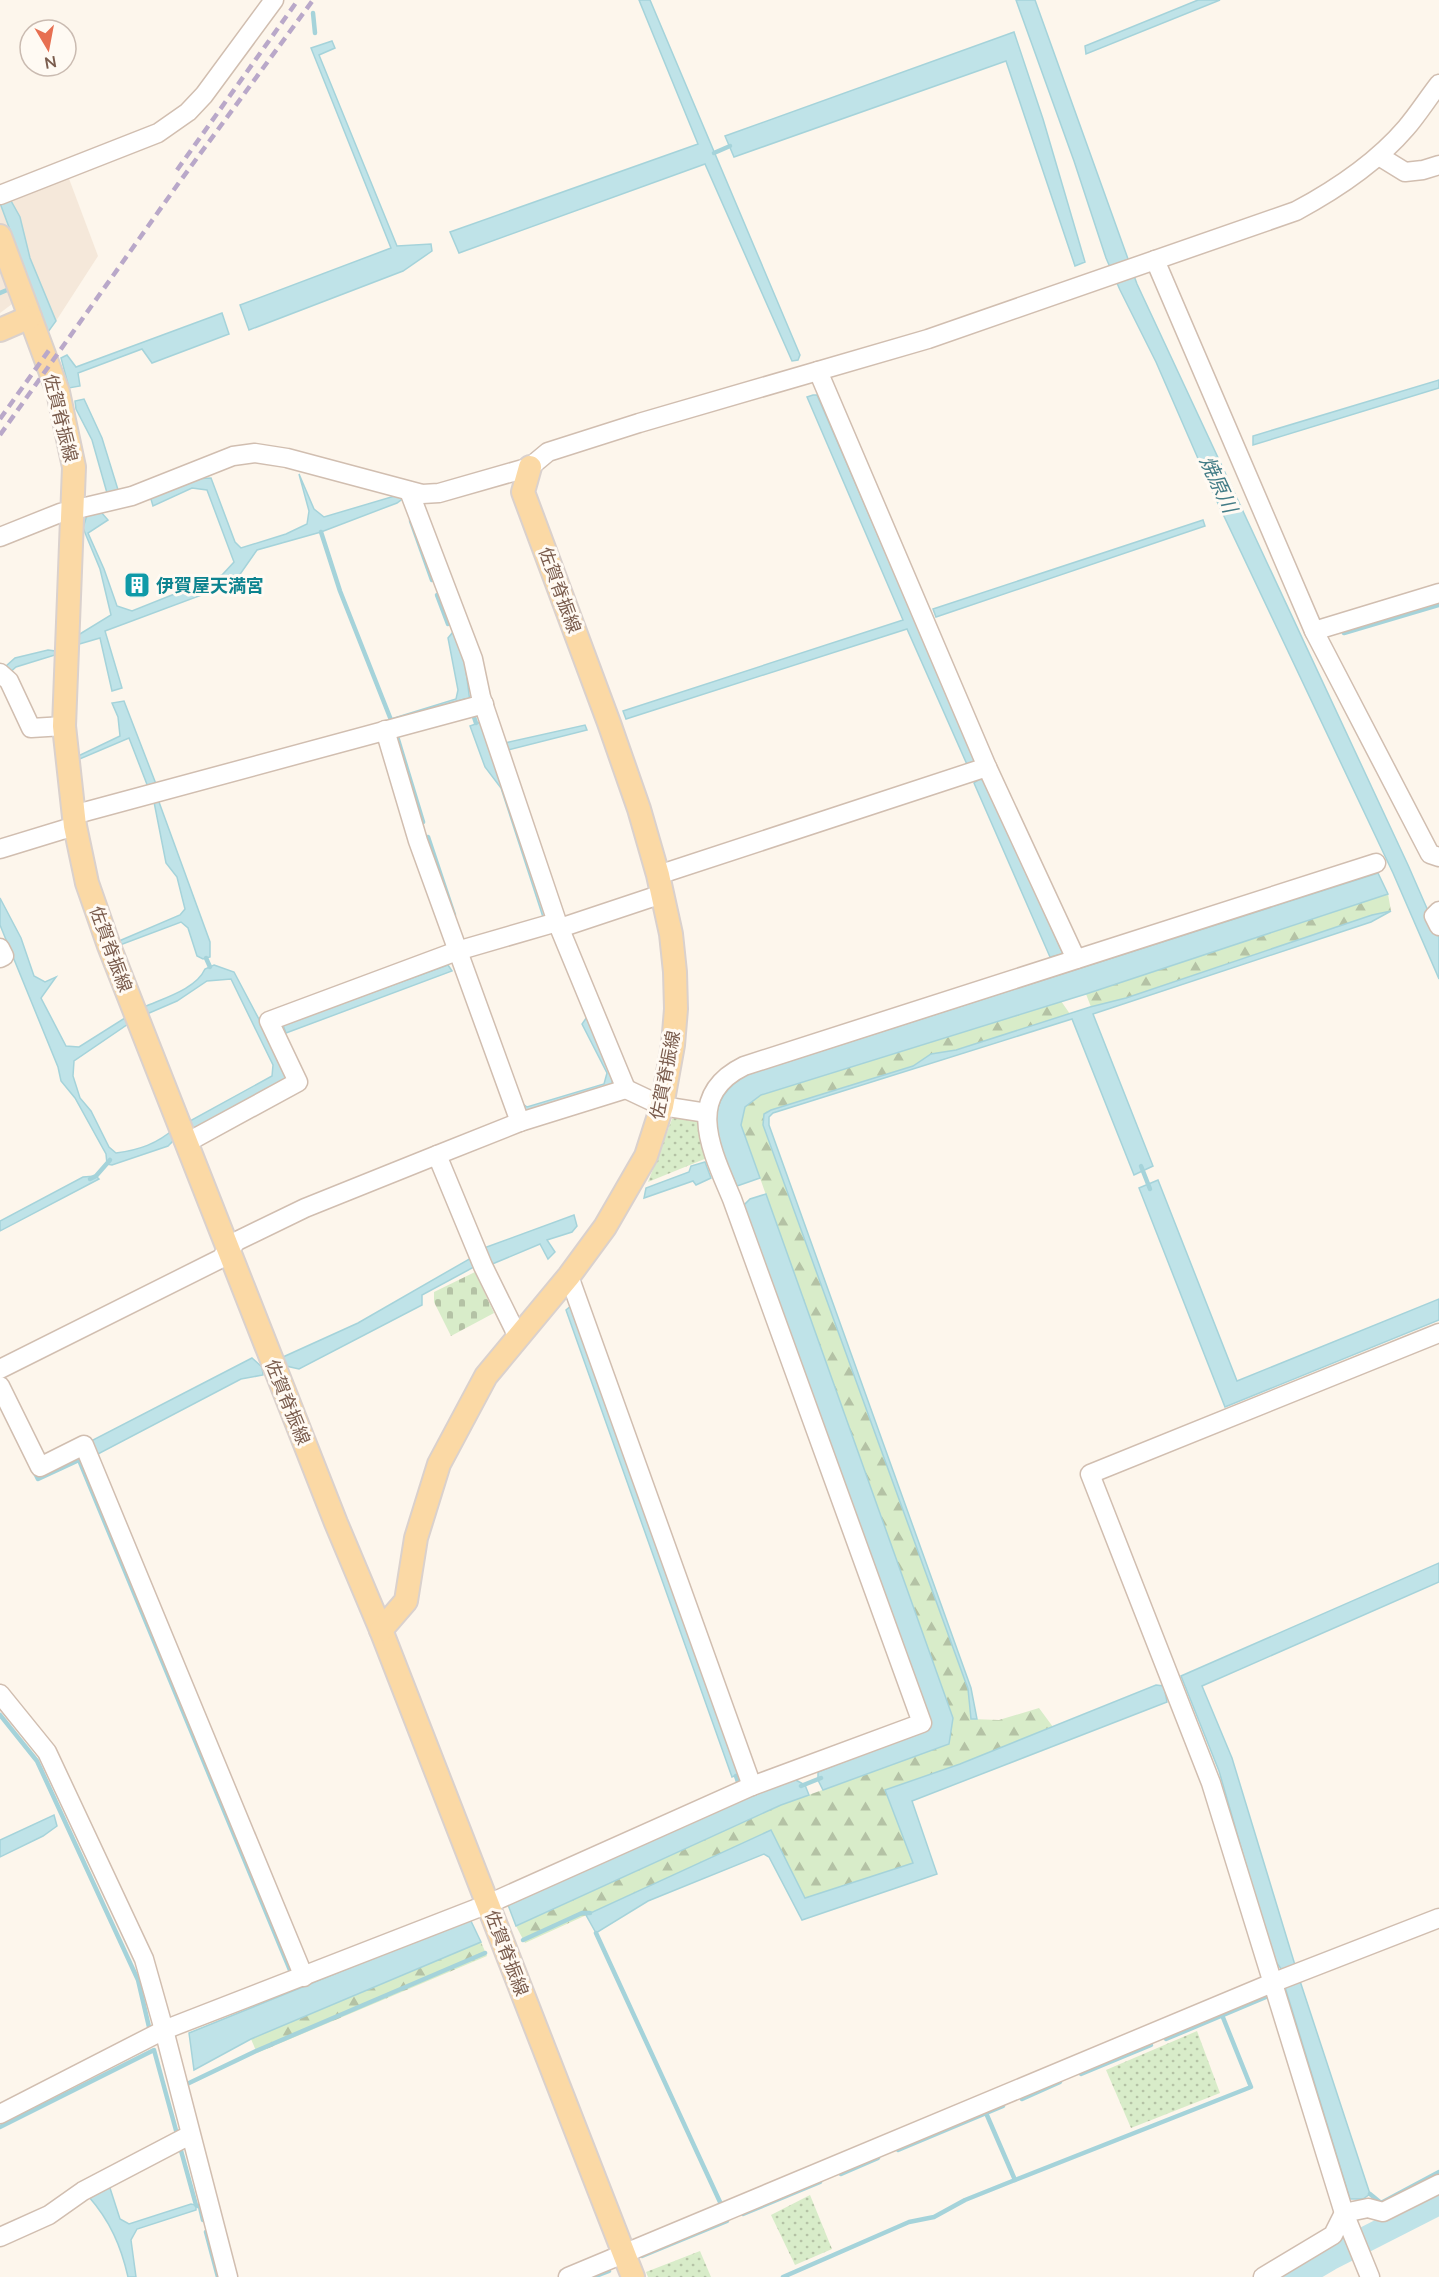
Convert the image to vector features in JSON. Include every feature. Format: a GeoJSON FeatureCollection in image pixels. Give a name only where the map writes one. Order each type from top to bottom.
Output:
{"type":"FeatureCollection","features":[{"type":"Feature","properties":{"kind":"main road","name":"佐賀脊振線"},"geometry":{"type":"LineString","coordinates":[[0,236],[58,392],[74,467],[64,726],[74,820],[87,883],[109,946],[186,1143],[336,1523],[381,1630],[633,2277]]}},
{"type":"Feature","properties":{"kind":"main road"},"geometry":{"type":"LineString","coordinates":[[0,330],[30,317]]}},
{"type":"Feature","properties":{"kind":"main road","name":"佐賀脊振線"},"geometry":{"type":"LineString","coordinates":[[381,1630],[406,1601],[416,1538],[439,1464],[486,1376],[569,1276],[605,1227],[646,1156],[662,1106],[673,1045],[676,1009],[671,934],[660,884],[639,809],[609,723],[523,492],[530,467]]}},
{"type":"Feature","properties":{"kind":"street"},"geometry":{"type":"LineString","coordinates":[[0,195],[158,133],[188,112],[204,95],[274,0]]}},
{"type":"Feature","properties":{"kind":"street"},"geometry":{"type":"LineString","coordinates":[[0,537],[60,513],[132,496],[233,456],[255,453],[287,458],[423,494],[440,493],[530,467],[548,452],[639,423],[928,339],[1296,211],[1324,196],[1379,156],[1407,128],[1439,84]]}},
{"type":"Feature","properties":{"kind":"street"},"geometry":{"type":"LineString","coordinates":[[1379,156],[1405,172],[1439,165]]}},
{"type":"Feature","properties":{"kind":"street"},"geometry":{"type":"LineString","coordinates":[[1149,263],[1314,631],[1430,854],[1439,857]]}},
{"type":"Feature","properties":{"kind":"street"},"geometry":{"type":"LineString","coordinates":[[818,371],[987,767],[1076,959]]}},
{"type":"Feature","properties":{"kind":"street"},"geometry":{"type":"LineString","coordinates":[[409,491],[473,659],[484,704],[553,925],[626,1089],[662,1106],[707,1113]]}},
{"type":"Feature","properties":{"kind":"street"},"geometry":{"type":"LineString","coordinates":[[1314,631],[1439,593]]}},
{"type":"Feature","properties":{"kind":"street"},"geometry":{"type":"LineString","coordinates":[[0,673],[9,681],[31,728],[64,726]]}},
{"type":"Feature","properties":{"kind":"street"},"geometry":{"type":"LineString","coordinates":[[0,849],[74,820],[154,793],[484,704]]}},
{"type":"Feature","properties":{"kind":"street"},"geometry":{"type":"LineString","coordinates":[[392,728],[418,841],[463,957],[520,1122]]}},
{"type":"Feature","properties":{"kind":"street"},"geometry":{"type":"LineString","coordinates":[[186,1143],[298,1082],[269,1021],[463,957],[987,767]]}},
{"type":"Feature","properties":{"kind":"street"},"geometry":{"type":"LineString","coordinates":[[0,2114],[164,2031],[488,1904],[743,1790],[922,1723],[732,1199],[713,1154],[706,1122],[711,1099],[720,1083],[731,1072],[744,1066],[1376,863]]}},
{"type":"Feature","properties":{"kind":"street"},"geometry":{"type":"LineString","coordinates":[[1439,911],[1434,916],[1439,926]]}},
{"type":"Feature","properties":{"kind":"street"},"geometry":{"type":"LineString","coordinates":[[0,1369],[220,1259],[237,1241],[305,1208],[520,1122],[626,1089]]}},
{"type":"Feature","properties":{"kind":"street"},"geometry":{"type":"LineString","coordinates":[[437,1155],[481,1260],[518,1337]]}},
{"type":"Feature","properties":{"kind":"street"},"geometry":{"type":"LineString","coordinates":[[569,1276],[743,1790]]}},
{"type":"Feature","properties":{"kind":"street"},"geometry":{"type":"LineString","coordinates":[[1370,2277],[1344,2213],[1284,1978],[1211,1783],[1090,1474],[1439,1333]]}},
{"type":"Feature","properties":{"kind":"street"},"geometry":{"type":"LineString","coordinates":[[0,1386],[40,1467],[87,1452],[295,1980]]}},
{"type":"Feature","properties":{"kind":"street"},"geometry":{"type":"LineString","coordinates":[[0,1694],[46,1752],[144,1959],[228,2277]]}},
{"type":"Feature","properties":{"kind":"street"},"geometry":{"type":"LineString","coordinates":[[568,2277],[1284,1978],[1439,1918]]}},
{"type":"Feature","properties":{"kind":"street"},"geometry":{"type":"LineString","coordinates":[[0,2237],[49,2215],[83,2191],[190,2135]]}},
{"type":"Feature","properties":{"kind":"street"},"geometry":{"type":"LineString","coordinates":[[1344,2213],[1368,2208],[1383,2212],[1439,2184]]}},
{"type":"Feature","properties":{"kind":"street"},"geometry":{"type":"LineString","coordinates":[[1263,2277],[1333,2235],[1344,2213]]}},
{"type":"Feature","properties":{"kind":"shaded area"},"geometry":{"type":"Polygon","coordinates":[[[68,176],[98,256],[56,321],[40,283],[0,313],[0,203],[68,176]]]}},
{"type":"Feature","properties":{"kind":"green space"},"geometry":{"type":"Polygon","coordinates":[[[1388,894],[1391,911],[1372,915],[1126,998],[1091,1007],[1086,994],[1388,894]]]}},
{"type":"Feature","properties":{"kind":"green space"},"geometry":{"type":"Polygon","coordinates":[[[1061,1001],[1070,1014],[956,1050],[931,1054],[913,1066],[764,1114],[968,1689],[971,1719],[999,1720],[1039,1708],[1053,1727],[960,1764],[885,1790],[913,1863],[805,1898],[771,1831],[525,1943],[516,1926],[781,1805],[949,1744],[953,1718],[741,1125],[745,1107],[761,1095],[1061,1001]]]}},
{"type":"Feature","properties":{"kind":"green space"},"geometry":{"type":"Polygon","coordinates":[[[680,1115],[697,1121],[707,1158],[648,1182],[672,1119],[680,1115]]]}},
{"type":"Feature","properties":{"kind":"green space"},"geometry":{"type":"Polygon","coordinates":[[[475,1272],[494,1313],[451,1336],[434,1302],[434,1292],[475,1272]]]}},
{"type":"Feature","properties":{"kind":"green space"},"geometry":{"type":"Polygon","coordinates":[[[481,1942],[487,1956],[257,2053],[251,2039],[481,1942]]]}},
{"type":"Feature","properties":{"kind":"green space"},"geometry":{"type":"Polygon","coordinates":[[[1197,2031],[1220,2093],[1131,2128],[1106,2070],[1197,2031]]]}},
{"type":"Feature","properties":{"kind":"green space"},"geometry":{"type":"Polygon","coordinates":[[[810,2195],[832,2249],[795,2265],[771,2215],[810,2195]]]}},
{"type":"Feature","properties":{"kind":"green space"},"geometry":{"type":"Polygon","coordinates":[[[700,2251],[711,2277],[648,2277],[646,2272],[700,2251]]]}},
{"type":"Feature","properties":{"kind":"water"},"geometry":{"type":"Polygon","coordinates":[[[639,0],[650,0],[800,355],[798,360],[792,361],[705,164],[459,253],[450,232],[698,144],[639,0]]]}},
{"type":"Feature","properties":{"kind":"water","name":"焼原川"},"geometry":{"type":"Polygon","coordinates":[[[1016,0],[1035,0],[1137,284],[1439,936],[1439,979],[1393,873],[1213,493],[1156,362],[1106,258],[1016,0]]]}},
{"type":"Feature","properties":{"kind":"water"},"geometry":{"type":"Polygon","coordinates":[[[1198,0],[1220,0],[1086,54],[1085,46],[1198,0]]]}},
{"type":"Feature","properties":{"kind":"water"},"geometry":{"type":"Polygon","coordinates":[[[1014,32],[1043,119],[1085,262],[1075,266],[1006,61],[734,157],[725,136],[1014,32]]]}},
{"type":"Feature","properties":{"kind":"water"},"geometry":{"type":"Polygon","coordinates":[[[332,41],[335,48],[319,55],[397,246],[431,244],[432,251],[403,271],[249,330],[240,305],[391,248],[311,48],[332,41]]]}},
{"type":"Feature","properties":{"kind":"water"},"geometry":{"type":"Polygon","coordinates":[[[10,199],[20,217],[30,258],[56,321],[48,332],[0,203],[10,199]]]}},
{"type":"Feature","properties":{"kind":"water"},"geometry":{"type":"Polygon","coordinates":[[[222,313],[229,334],[152,363],[142,349],[78,373],[80,386],[69,388],[61,358],[67,355],[76,367],[222,313]]]}},
{"type":"Feature","properties":{"kind":"water"},"geometry":{"type":"Polygon","coordinates":[[[1439,380],[1439,388],[1253,445],[1253,436],[1439,380]]]}},
{"type":"Feature","properties":{"kind":"water"},"geometry":{"type":"Polygon","coordinates":[[[817,395],[976,761],[969,769],[907,629],[626,719],[623,711],[903,620],[807,397],[817,395]]]}},
{"type":"Feature","properties":{"kind":"water"},"geometry":{"type":"Polygon","coordinates":[[[84,399],[102,438],[119,493],[107,493],[92,440],[76,409],[75,401],[84,399]]]}},
{"type":"Feature","properties":{"kind":"water"},"geometry":{"type":"Polygon","coordinates":[[[299,474],[314,509],[324,517],[398,495],[405,497],[397,503],[321,532],[257,550],[234,583],[105,631],[122,688],[112,691],[100,638],[76,645],[75,637],[111,615],[100,569],[83,528],[87,515],[101,512],[108,520],[88,533],[117,606],[132,611],[222,575],[234,562],[207,490],[192,488],[153,506],[150,496],[190,479],[211,478],[235,542],[241,548],[286,534],[307,524],[309,511],[299,474]]]}},
{"type":"Feature","properties":{"kind":"water"},"geometry":{"type":"Polygon","coordinates":[[[1203,520],[1205,526],[936,617],[933,609],[1203,520]]]}},
{"type":"Feature","properties":{"kind":"water"},"geometry":{"type":"Polygon","coordinates":[[[453,632],[464,656],[470,702],[467,703],[465,699],[391,719],[456,699],[458,690],[448,638],[453,632]]]}},
{"type":"Feature","properties":{"kind":"water"},"geometry":{"type":"Polygon","coordinates":[[[48,650],[55,651],[55,655],[16,667],[8,674],[5,667],[15,658],[48,650]]]}},
{"type":"Feature","properties":{"kind":"water"},"geometry":{"type":"Polygon","coordinates":[[[124,701],[156,784],[148,787],[129,738],[75,761],[76,757],[120,736],[118,717],[112,703],[124,701]]]}},
{"type":"Feature","properties":{"kind":"water"},"geometry":{"type":"Polygon","coordinates":[[[481,722],[548,915],[543,917],[501,788],[485,767],[470,726],[481,722]]]}},
{"type":"Feature","properties":{"kind":"water"},"geometry":{"type":"Polygon","coordinates":[[[585,725],[587,730],[508,750],[505,743],[585,725]]]}},
{"type":"Feature","properties":{"kind":"water"},"geometry":{"type":"Polygon","coordinates":[[[980,779],[986,781],[1063,954],[1050,957],[974,783],[980,779]]]}},
{"type":"Feature","properties":{"kind":"water"},"geometry":{"type":"Polygon","coordinates":[[[154,802],[159,802],[210,942],[210,957],[203,959],[197,956],[188,928],[181,922],[120,945],[119,941],[180,915],[185,909],[177,877],[166,863],[154,802]]]}},
{"type":"Feature","properties":{"kind":"water"},"geometry":{"type":"Polygon","coordinates":[[[1378,873],[1388,894],[1086,994],[761,1095],[745,1107],[741,1125],[760,1178],[737,1186],[719,1141],[716,1126],[717,1112],[721,1099],[731,1086],[746,1075],[1378,873]]]}},
{"type":"Feature","properties":{"kind":"water"},"geometry":{"type":"Polygon","coordinates":[[[0,898],[21,938],[34,976],[45,982],[56,977],[41,998],[66,1046],[79,1047],[128,1016],[131,1022],[74,1061],[73,1076],[80,1098],[91,1111],[109,1147],[116,1153],[140,1148],[175,1128],[177,1137],[168,1146],[112,1165],[107,1164],[106,1154],[75,1098],[61,1081],[58,1067],[0,925],[0,898]]]}},
{"type":"Feature","properties":{"kind":"water"},"geometry":{"type":"Polygon","coordinates":[[[1391,911],[1371,922],[1093,1014],[1153,1166],[1134,1175],[1072,1019],[773,1113],[769,1117],[769,1125],[971,1688],[977,1719],[971,1719],[968,1689],[763,1125],[764,1114],[913,1066],[931,1054],[956,1050],[1090,1007],[1126,998],[1372,915],[1391,911]]]}},
{"type":"Feature","properties":{"kind":"water"},"geometry":{"type":"Polygon","coordinates":[[[466,957],[470,958],[523,1104],[527,1107],[604,1084],[607,1073],[582,1024],[587,1017],[612,1074],[612,1085],[526,1111],[521,1108],[466,957]]]}},
{"type":"Feature","properties":{"kind":"water"},"geometry":{"type":"Polygon","coordinates":[[[214,965],[234,972],[289,1076],[287,1084],[192,1130],[188,1122],[272,1076],[273,1065],[231,979],[207,981],[177,1001],[147,1014],[144,1007],[187,987],[201,976],[205,969],[214,965]]]}},
{"type":"Feature","properties":{"kind":"water"},"geometry":{"type":"Polygon","coordinates":[[[448,965],[452,971],[286,1033],[283,1025],[448,965]]]}},
{"type":"Feature","properties":{"kind":"water"},"geometry":{"type":"Polygon","coordinates":[[[705,1162],[711,1178],[696,1185],[693,1181],[644,1198],[646,1188],[689,1172],[691,1166],[705,1162]]]}},
{"type":"Feature","properties":{"kind":"water"},"geometry":{"type":"Polygon","coordinates":[[[96,1176],[99,1179],[0,1231],[0,1221],[83,1177],[96,1176]]]}},
{"type":"Feature","properties":{"kind":"water"},"geometry":{"type":"Polygon","coordinates":[[[1158,1180],[1237,1381],[1439,1299],[1439,1320],[1225,1407],[1139,1188],[1158,1180]]]}},
{"type":"Feature","properties":{"kind":"water"},"geometry":{"type":"Polygon","coordinates":[[[766,1194],[953,1718],[949,1744],[823,1790],[818,1780],[818,1772],[926,1729],[743,1206],[750,1199],[766,1194]]]}},
{"type":"Feature","properties":{"kind":"water"},"geometry":{"type":"Polygon","coordinates":[[[574,1215],[577,1226],[572,1232],[547,1240],[555,1252],[548,1259],[540,1244],[490,1265],[484,1248],[574,1215]]]}},
{"type":"Feature","properties":{"kind":"water"},"geometry":{"type":"Polygon","coordinates":[[[471,1258],[474,1267],[422,1295],[422,1305],[299,1369],[286,1366],[283,1357],[358,1323],[471,1258]]]}},
{"type":"Feature","properties":{"kind":"water"},"geometry":{"type":"Polygon","coordinates":[[[572,1305],[739,1774],[732,1777],[566,1310],[572,1305]]]}},
{"type":"Feature","properties":{"kind":"water"},"geometry":{"type":"Polygon","coordinates":[[[252,1358],[262,1367],[263,1375],[241,1379],[98,1454],[91,1441],[252,1358]]]}},
{"type":"Feature","properties":{"kind":"water"},"geometry":{"type":"Polygon","coordinates":[[[1439,1563],[1439,1582],[1202,1686],[1232,1758],[1295,1965],[1282,1970],[1273,1958],[1219,1771],[1181,1676],[1439,1563]]]}},
{"type":"Feature","properties":{"kind":"water"},"geometry":{"type":"Polygon","coordinates":[[[1156,1685],[1164,1686],[1167,1702],[912,1801],[937,1874],[802,1920],[769,1857],[764,1854],[648,1901],[596,1933],[586,1915],[771,1830],[805,1898],[913,1863],[885,1790],[960,1764],[1156,1685]]]}},
{"type":"Feature","properties":{"kind":"water"},"geometry":{"type":"Polygon","coordinates":[[[794,1779],[805,1785],[809,1795],[781,1805],[516,1926],[508,1905],[762,1791],[794,1779]]]}},
{"type":"Feature","properties":{"kind":"water"},"geometry":{"type":"Polygon","coordinates":[[[54,1815],[57,1826],[43,1836],[0,1857],[0,1840],[54,1815]]]}},
{"type":"Feature","properties":{"kind":"water"},"geometry":{"type":"Polygon","coordinates":[[[470,1919],[481,1942],[251,2039],[194,2070],[189,2033],[470,1919]]]}},
{"type":"Feature","properties":{"kind":"water"},"geometry":{"type":"Polygon","coordinates":[[[1300,1981],[1370,2194],[1363,2199],[1350,2199],[1285,1987],[1300,1981]]]}},
{"type":"Feature","properties":{"kind":"water"},"geometry":{"type":"Polygon","coordinates":[[[109,2185],[120,2219],[129,2224],[191,2204],[196,2205],[196,2210],[137,2229],[131,2240],[136,2277],[128,2277],[114,2234],[89,2197],[109,2185]]]}},
{"type":"Feature","properties":{"kind":"waterway"},"geometry":{"type":"LineString","coordinates":[[313,13],[315,33]]}},
{"type":"Feature","properties":{"kind":"waterway"},"geometry":{"type":"LineString","coordinates":[[714,153],[730,146]]}},
{"type":"Feature","properties":{"kind":"waterway"},"geometry":{"type":"LineString","coordinates":[[0,293],[7,290]]}},
{"type":"Feature","properties":{"kind":"waterway"},"geometry":{"type":"LineString","coordinates":[[411,521],[432,580]]}},
{"type":"Feature","properties":{"kind":"waterway"},"geometry":{"type":"LineString","coordinates":[[321,532],[340,591],[393,725]]}},
{"type":"Feature","properties":{"kind":"waterway"},"geometry":{"type":"LineString","coordinates":[[437,595],[448,624]]}},
{"type":"Feature","properties":{"kind":"waterway"},"geometry":{"type":"LineString","coordinates":[[1344,633],[1439,605]]}},
{"type":"Feature","properties":{"kind":"waterway"},"geometry":{"type":"LineString","coordinates":[[472,711],[476,723]]}},
{"type":"Feature","properties":{"kind":"waterway"},"geometry":{"type":"LineString","coordinates":[[396,733],[423,822]]}},
{"type":"Feature","properties":{"kind":"waterway"},"geometry":{"type":"LineString","coordinates":[[428,837],[454,915]]}},
{"type":"Feature","properties":{"kind":"waterway"},"geometry":{"type":"LineString","coordinates":[[206,958],[210,967]]}},
{"type":"Feature","properties":{"kind":"waterway"},"geometry":{"type":"LineString","coordinates":[[90,1179],[96,1176],[110,1160]]}},
{"type":"Feature","properties":{"kind":"waterway"},"geometry":{"type":"LineString","coordinates":[[1141,1166],[1150,1189]]}},
{"type":"Feature","properties":{"kind":"waterway"},"geometry":{"type":"LineString","coordinates":[[34,1471],[38,1479],[79,1460],[292,1975]]}},
{"type":"Feature","properties":{"kind":"waterway"},"geometry":{"type":"LineString","coordinates":[[0,1715],[37,1761],[138,1980],[149,2027]]}},
{"type":"Feature","properties":{"kind":"waterway"},"geometry":{"type":"LineString","coordinates":[[736,1776],[740,1788]]}},
{"type":"Feature","properties":{"kind":"waterway"},"geometry":{"type":"LineString","coordinates":[[801,1786],[821,1778]]}},
{"type":"Feature","properties":{"kind":"waterway"},"geometry":{"type":"LineString","coordinates":[[523,1940],[582,1913],[590,1913]]}},
{"type":"Feature","properties":{"kind":"waterway"},"geometry":{"type":"LineString","coordinates":[[596,1933],[720,2202]]}},
{"type":"Feature","properties":{"kind":"waterway"},"geometry":{"type":"LineString","coordinates":[[187,2084],[256,2051],[485,1953]]}},
{"type":"Feature","properties":{"kind":"waterway"},"geometry":{"type":"LineString","coordinates":[[1166,2039],[1266,1997]]}},
{"type":"Feature","properties":{"kind":"waterway"},"geometry":{"type":"LineString","coordinates":[[783,2277],[909,2222],[934,2217],[965,2200],[1251,2087],[1222,2015]]}},
{"type":"Feature","properties":{"kind":"waterway"},"geometry":{"type":"LineString","coordinates":[[1081,2074],[1151,2045]]}},
{"type":"Feature","properties":{"kind":"waterway"},"geometry":{"type":"LineString","coordinates":[[0,2127],[154,2050],[177,2134]]}},
{"type":"Feature","properties":{"kind":"waterway"},"geometry":{"type":"LineString","coordinates":[[1022,2099],[1060,2082]]}},
{"type":"Feature","properties":{"kind":"waterway"},"geometry":{"type":"LineString","coordinates":[[898,2150],[1003,2106]]}},
{"type":"Feature","properties":{"kind":"waterway"},"geometry":{"type":"LineString","coordinates":[[986,2113],[1015,2180]]}},
{"type":"Feature","properties":{"kind":"waterway"},"geometry":{"type":"LineString","coordinates":[[180,2147],[196,2205],[200,2207],[203,2220]]}},
{"type":"Feature","properties":{"kind":"waterway"},"geometry":{"type":"LineString","coordinates":[[841,2174],[878,2158]]}},
{"type":"Feature","properties":{"kind":"waterway"},"geometry":{"type":"LineString","coordinates":[[1370,2194],[1381,2203],[1439,2172]]}},
{"type":"Feature","properties":{"kind":"waterway"},"geometry":{"type":"LineString","coordinates":[[743,2214],[820,2182]]}},
{"type":"Feature","properties":{"kind":"waterway"},"geometry":{"type":"LineString","coordinates":[[1297,2277],[1329,2258],[1439,2202]]}},
{"type":"Feature","properties":{"kind":"waterway"},"geometry":{"type":"LineString","coordinates":[[642,2256],[727,2221]]}},
{"type":"Feature","properties":{"kind":"waterway"},"geometry":{"type":"LineString","coordinates":[[206,2232],[218,2277]]}},
{"type":"Feature","properties":{"kind":"waterway"},"geometry":{"type":"LineString","coordinates":[[593,2277],[609,2271]]}},
{"type":"Feature","properties":{"kind":"railway"},"geometry":{"type":"LineString","coordinates":[[177,170],[298,0]]}},
{"type":"Feature","properties":{"kind":"railway"},"geometry":{"type":"LineString","coordinates":[[0,435],[178,184],[313,0]]}},
{"type":"Feature","properties":{"kind":"railway"},"geometry":{"type":"LineString","coordinates":[[0,419],[52,346]]}},
{"type":"Feature","properties":{"kind":"place","name":"伊賀屋天満宮"},"geometry":{"type":"Point","coordinates":[137,585]}}]}
